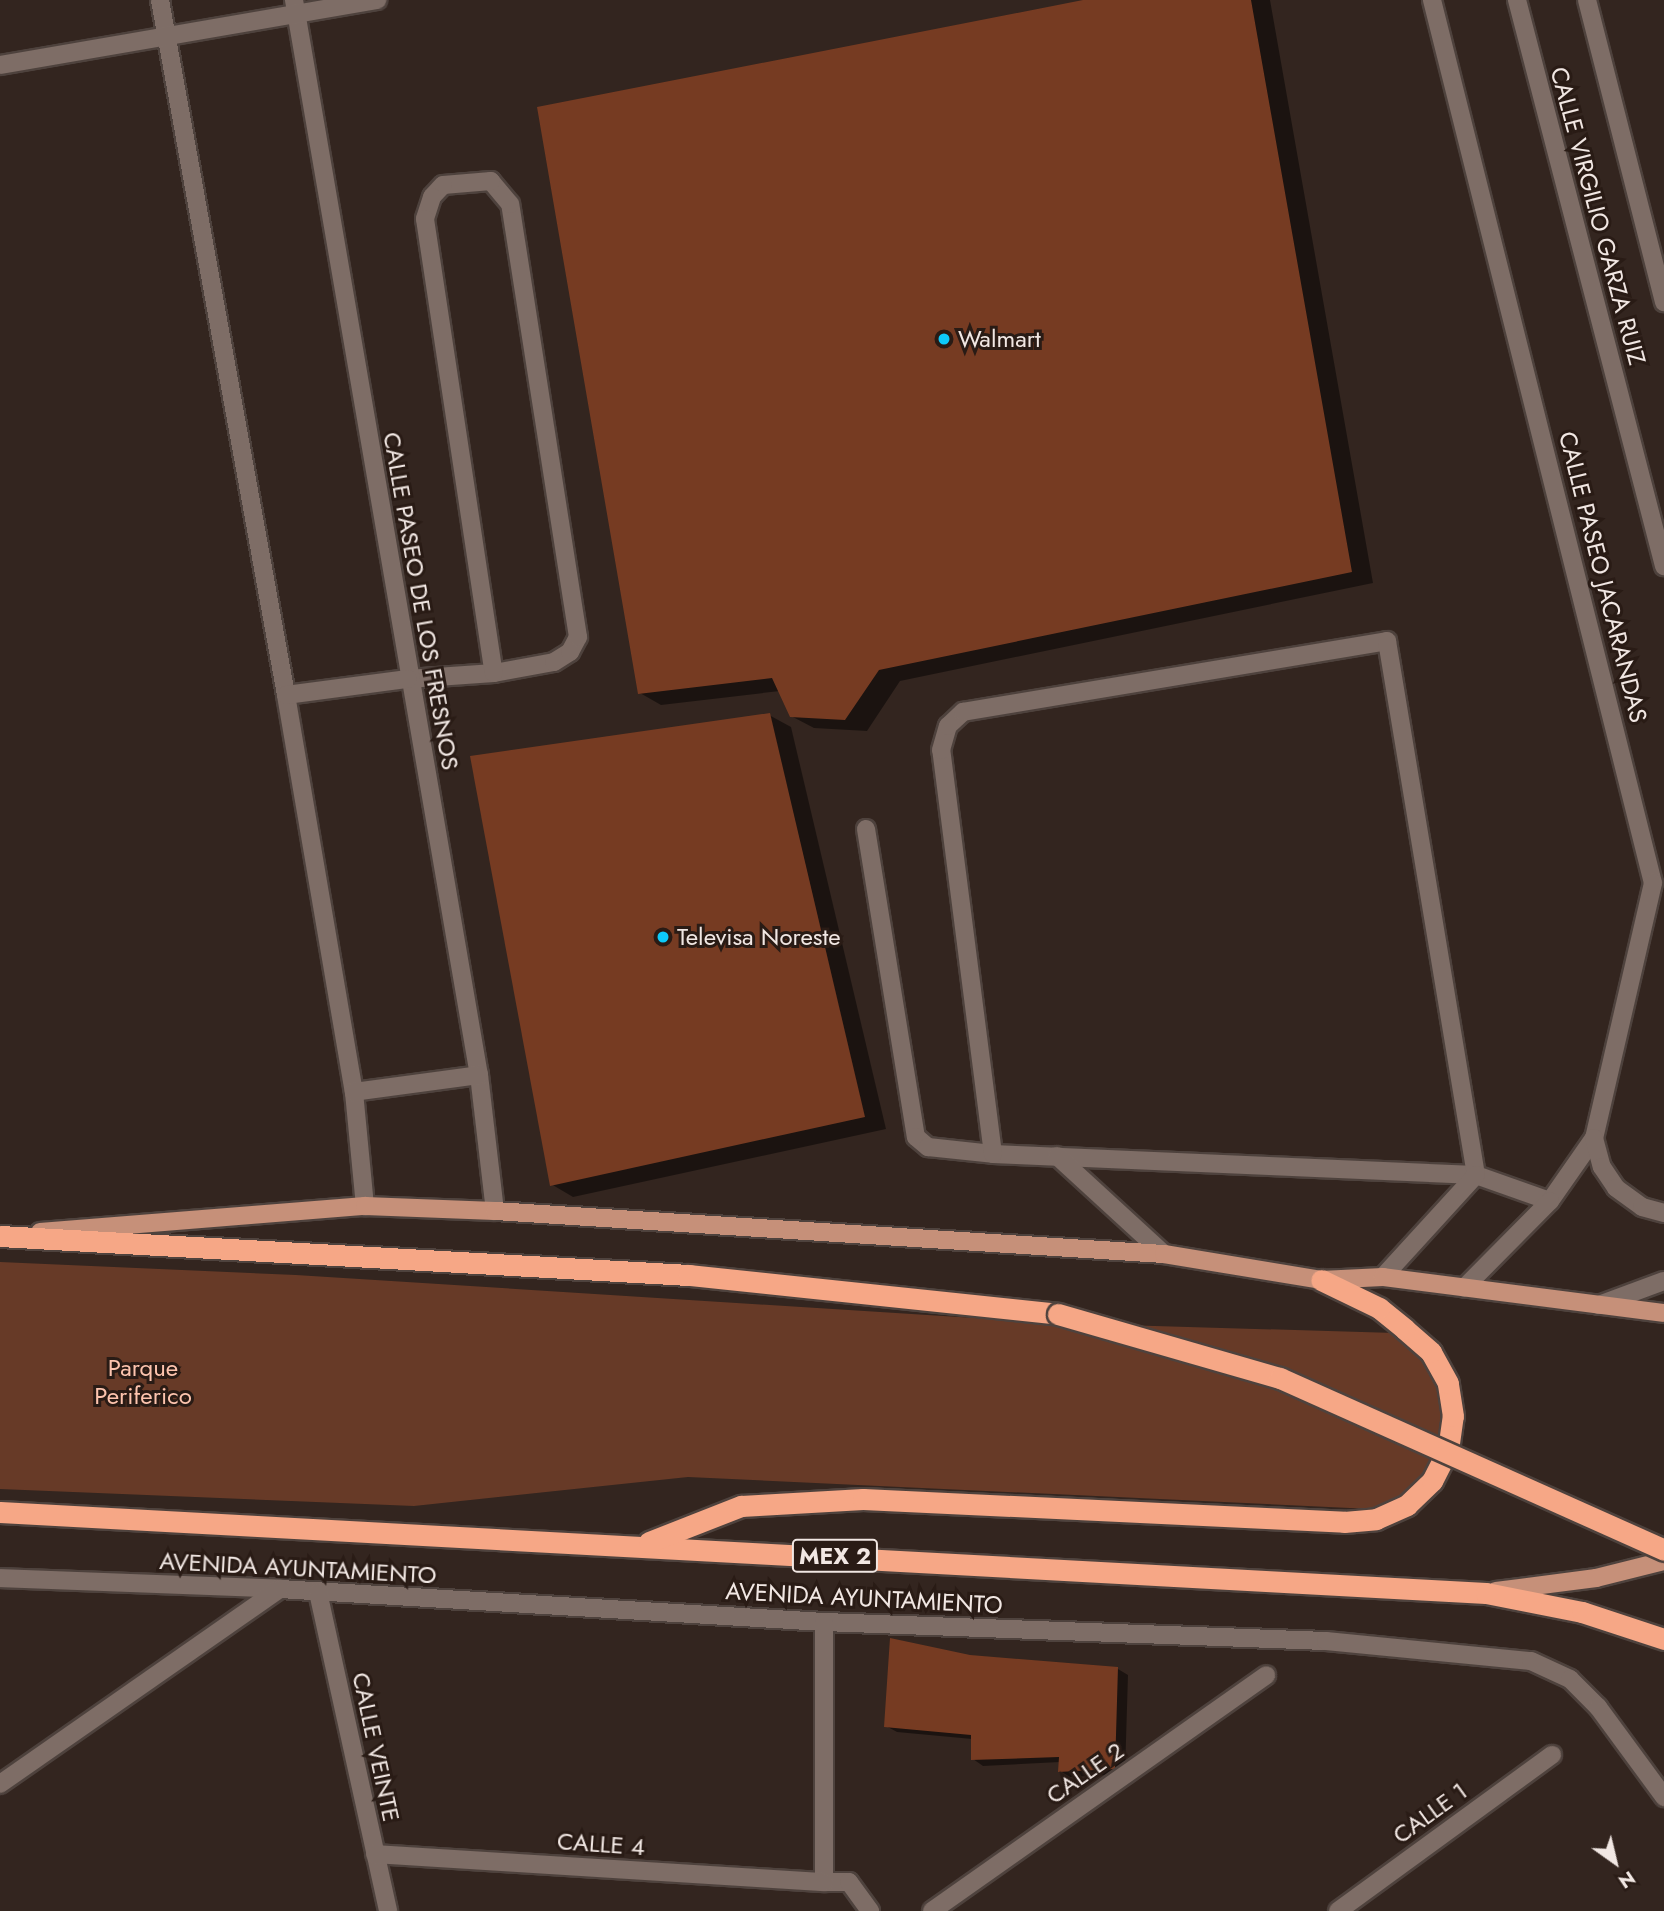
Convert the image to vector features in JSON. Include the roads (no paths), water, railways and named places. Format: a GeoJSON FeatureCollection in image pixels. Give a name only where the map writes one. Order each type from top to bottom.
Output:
{"type":"FeatureCollection","features":[{"type":"Feature","properties":{"kind":"highway"},"geometry":{"type":"LineString","coordinates":[[0,1236],[689,1275],[1058,1314],[1280,1378],[1664,1550]]}},
{"type":"Feature","properties":{"kind":"highway"},"geometry":{"type":"LineString","coordinates":[[640,1546],[741,1506],[863,1499],[1344,1522],[1376,1519],[1408,1505],[1432,1481],[1448,1450],[1453,1416],[1448,1382],[1431,1352],[1405,1329],[1378,1308],[1321,1280]]}},
{"type":"Feature","properties":{"kind":"highway","name":"MEX 2"},"geometry":{"type":"LineString","coordinates":[[0,1512],[1486,1593],[1582,1612],[1664,1639]]}},
{"type":"Feature","properties":{"kind":"main road"},"geometry":{"type":"LineString","coordinates":[[0,1236],[365,1206],[495,1211],[1164,1254],[1321,1280],[1383,1277],[1664,1314]]}},
{"type":"Feature","properties":{"kind":"main road"},"geometry":{"type":"LineString","coordinates":[[1486,1593],[1596,1578],[1664,1561]]}},
{"type":"Feature","properties":{"kind":"street"},"geometry":{"type":"LineString","coordinates":[[160,0],[286,695],[354,1092],[365,1206]]}},
{"type":"Feature","properties":{"kind":"street"},"geometry":{"type":"LineString","coordinates":[[0,65],[166,38],[296,7],[377,0]]}},
{"type":"Feature","properties":{"kind":"street","name":"CALLE PASEO JACARANDAS"},"geometry":{"type":"LineString","coordinates":[[1432,0],[1653,883],[1594,1138],[1550,1201],[1464,1288]]}},
{"type":"Feature","properties":{"kind":"street","name":"CALLE VIRGILIO GARZA RUIZ"},"geometry":{"type":"LineString","coordinates":[[1517,0],[1664,566]]}},
{"type":"Feature","properties":{"kind":"street","name":"CALLE VIRGILIO GARZA RUIZ"},"geometry":{"type":"LineString","coordinates":[[1587,0],[1664,302]]}},
{"type":"Feature","properties":{"kind":"street","name":"CALLE PASEO DE LOS FRESNOS"},"geometry":{"type":"LineString","coordinates":[[296,7],[408,679],[479,1075],[495,1211]]}},
{"type":"Feature","properties":{"kind":"street"},"geometry":{"type":"LineString","coordinates":[[286,695],[408,679],[494,673],[554,662],[570,652],[578,637],[510,204],[491,181],[443,185],[432,197],[425,219],[494,673]]}},
{"type":"Feature","properties":{"kind":"street"},"geometry":{"type":"LineString","coordinates":[[993,1154],[941,750],[948,726],[963,712],[1387,641],[1476,1175]]}},
{"type":"Feature","properties":{"kind":"street"},"geometry":{"type":"LineString","coordinates":[[866,829],[916,1137],[928,1147],[993,1154],[1476,1175],[1550,1201]]}},
{"type":"Feature","properties":{"kind":"street"},"geometry":{"type":"LineString","coordinates":[[354,1092],[479,1075]]}},
{"type":"Feature","properties":{"kind":"street"},"geometry":{"type":"LineString","coordinates":[[1594,1138],[1602,1167],[1616,1188],[1642,1207],[1664,1213]]}},
{"type":"Feature","properties":{"kind":"street"},"geometry":{"type":"LineString","coordinates":[[1057,1156],[1164,1254]]}},
{"type":"Feature","properties":{"kind":"street"},"geometry":{"type":"LineString","coordinates":[[1383,1277],[1476,1175]]}},
{"type":"Feature","properties":{"kind":"street"},"geometry":{"type":"LineString","coordinates":[[1599,1305],[1664,1281]]}},
{"type":"Feature","properties":{"kind":"street","name":"AVENIDA AYUNTAMIENTO"},"geometry":{"type":"LineString","coordinates":[[0,1578],[280,1589],[824,1622],[1326,1641],[1531,1661],[1570,1679],[1598,1707],[1664,1797]]}},
{"type":"Feature","properties":{"kind":"street"},"geometry":{"type":"LineString","coordinates":[[0,1784],[280,1589]]}},
{"type":"Feature","properties":{"kind":"street","name":"CALLE VEINTE"},"geometry":{"type":"LineString","coordinates":[[318,1592],[388,1911]]}},
{"type":"Feature","properties":{"kind":"street"},"geometry":{"type":"LineString","coordinates":[[824,1622],[824,1882],[849,1882],[870,1911]]}},
{"type":"Feature","properties":{"kind":"street","name":"CALLE 2"},"geometry":{"type":"LineString","coordinates":[[932,1911],[1266,1675]]}},
{"type":"Feature","properties":{"kind":"street","name":"CALLE 1"},"geometry":{"type":"LineString","coordinates":[[1338,1911],[1552,1755]]}},
{"type":"Feature","properties":{"kind":"street","name":"CALLE 4"},"geometry":{"type":"LineString","coordinates":[[374,1854],[824,1882]]}},
{"type":"Feature","properties":{"kind":"place","name":"Walmart"},"geometry":{"type":"Point","coordinates":[944,339]}},
{"type":"Feature","properties":{"kind":"place","name":"Televisa Noreste"},"geometry":{"type":"Point","coordinates":[663,937]}},
{"type":"Feature","properties":{"kind":"park label","name":"Parque Periferico"},"geometry":{"type":"Point","coordinates":[143,1382]}}]}
